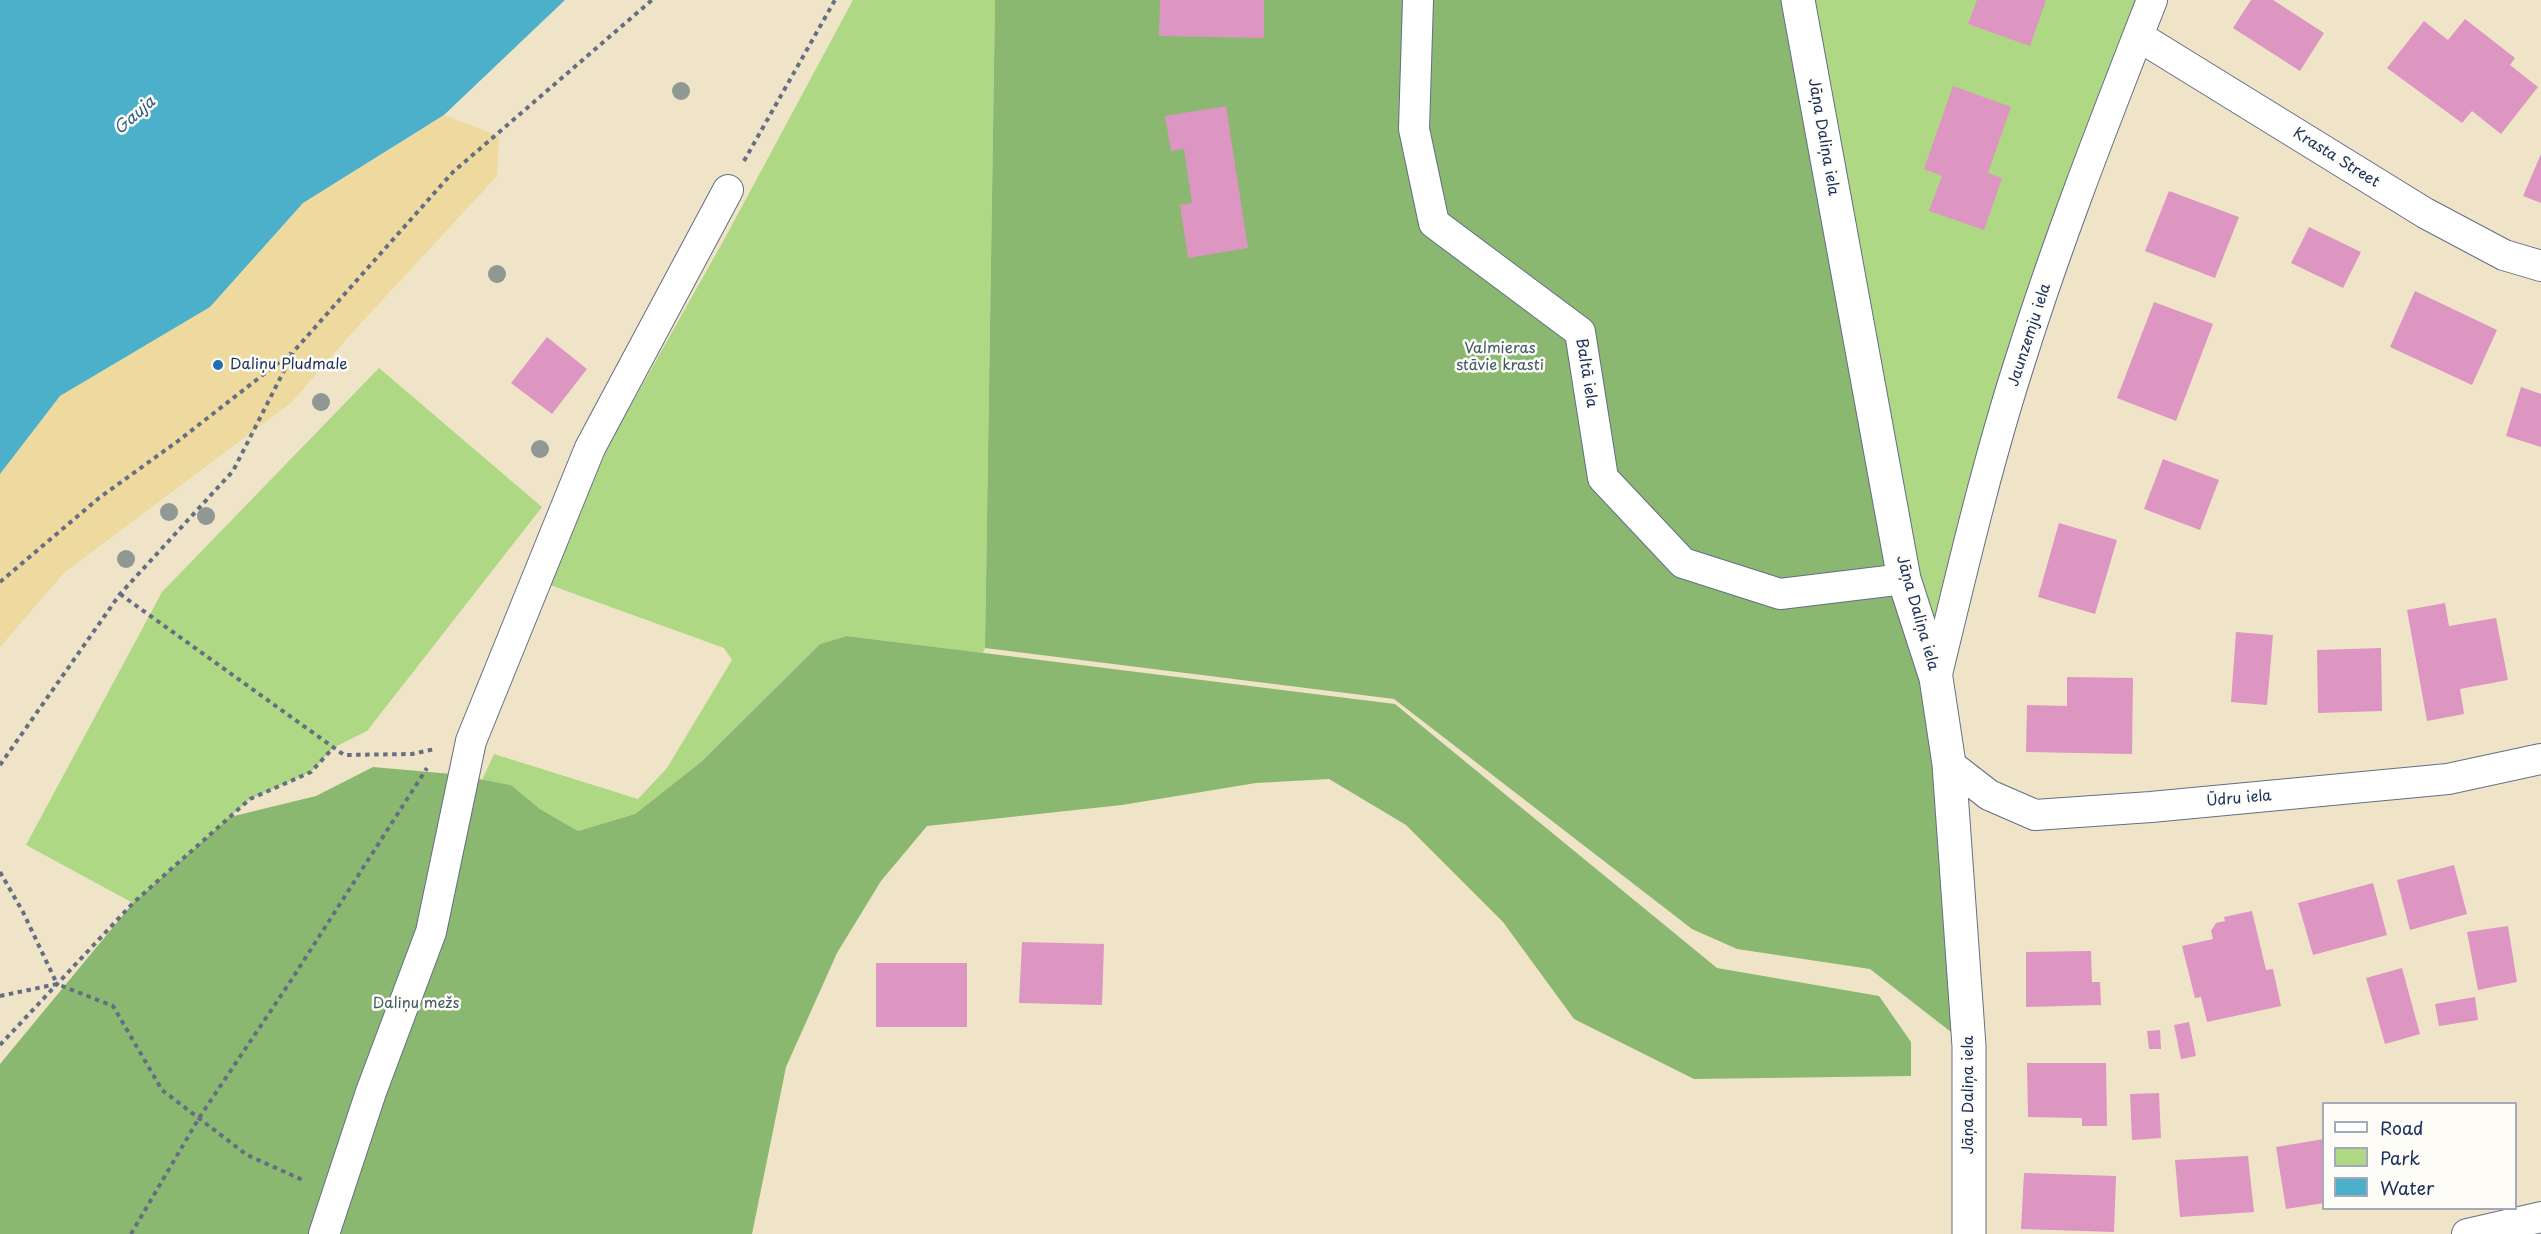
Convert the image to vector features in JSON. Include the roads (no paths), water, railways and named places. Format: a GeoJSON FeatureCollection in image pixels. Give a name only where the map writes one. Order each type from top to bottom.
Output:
{"type":"FeatureCollection","features":[{"type":"Feature","properties":{"kind":"street","name":"Baltā iela"},"geometry":{"type":"LineString","coordinates":[[1418,0],[1414,129],[1434,223],[1580,332],[1603,478],[1683,563],[1780,594],[1904,579]]}},
{"type":"Feature","properties":{"kind":"street","name":"Jāņa Daliņa iela"},"geometry":{"type":"LineString","coordinates":[[1798,0],[1904,579],[1936,678],[1949,764],[1970,1046],[1969,1234]]}},
{"type":"Feature","properties":{"kind":"street","name":"Jaunzemju iela"},"geometry":{"type":"LineString","coordinates":[[1936,678],[1981,494],[2021,358],[2083,179],[2152,0]]}},
{"type":"Feature","properties":{"kind":"street","name":"Krasta Street"},"geometry":{"type":"LineString","coordinates":[[2138,36],[2424,213],[2504,255],[2541,266]]}},
{"type":"Feature","properties":{"kind":"street"},"geometry":{"type":"LineString","coordinates":[[324,1234],[371,1092],[431,932],[471,741],[590,448],[728,190]]}},
{"type":"Feature","properties":{"kind":"street","name":"Ūdru iela"},"geometry":{"type":"LineString","coordinates":[[1949,764],[1989,795],[2035,814],[2151,807],[2448,779],[2541,759]]}},
{"type":"Feature","properties":{"kind":"street"},"geometry":{"type":"LineString","coordinates":[[2467,1234],[2541,1217]]}},
{"type":"Feature","properties":{"kind":"water","name":"Gauja"},"geometry":{"type":"Polygon","coordinates":[[[0,0],[565,0],[444,115],[303,203],[210,307],[60,396],[0,474],[0,0]]]}},
{"type":"Feature","properties":{"kind":"place","name":"Daliņu Pludmale"},"geometry":{"type":"Point","coordinates":[218,365]}},
{"type":"Feature","properties":{"kind":"park label","name":"Valmieras stāvie krasti"},"geometry":{"type":"Point","coordinates":[1500,358]}},
{"type":"Feature","properties":{"kind":"park label","name":"Daliņu mežs"},"geometry":{"type":"Point","coordinates":[416,1004]}}]}
